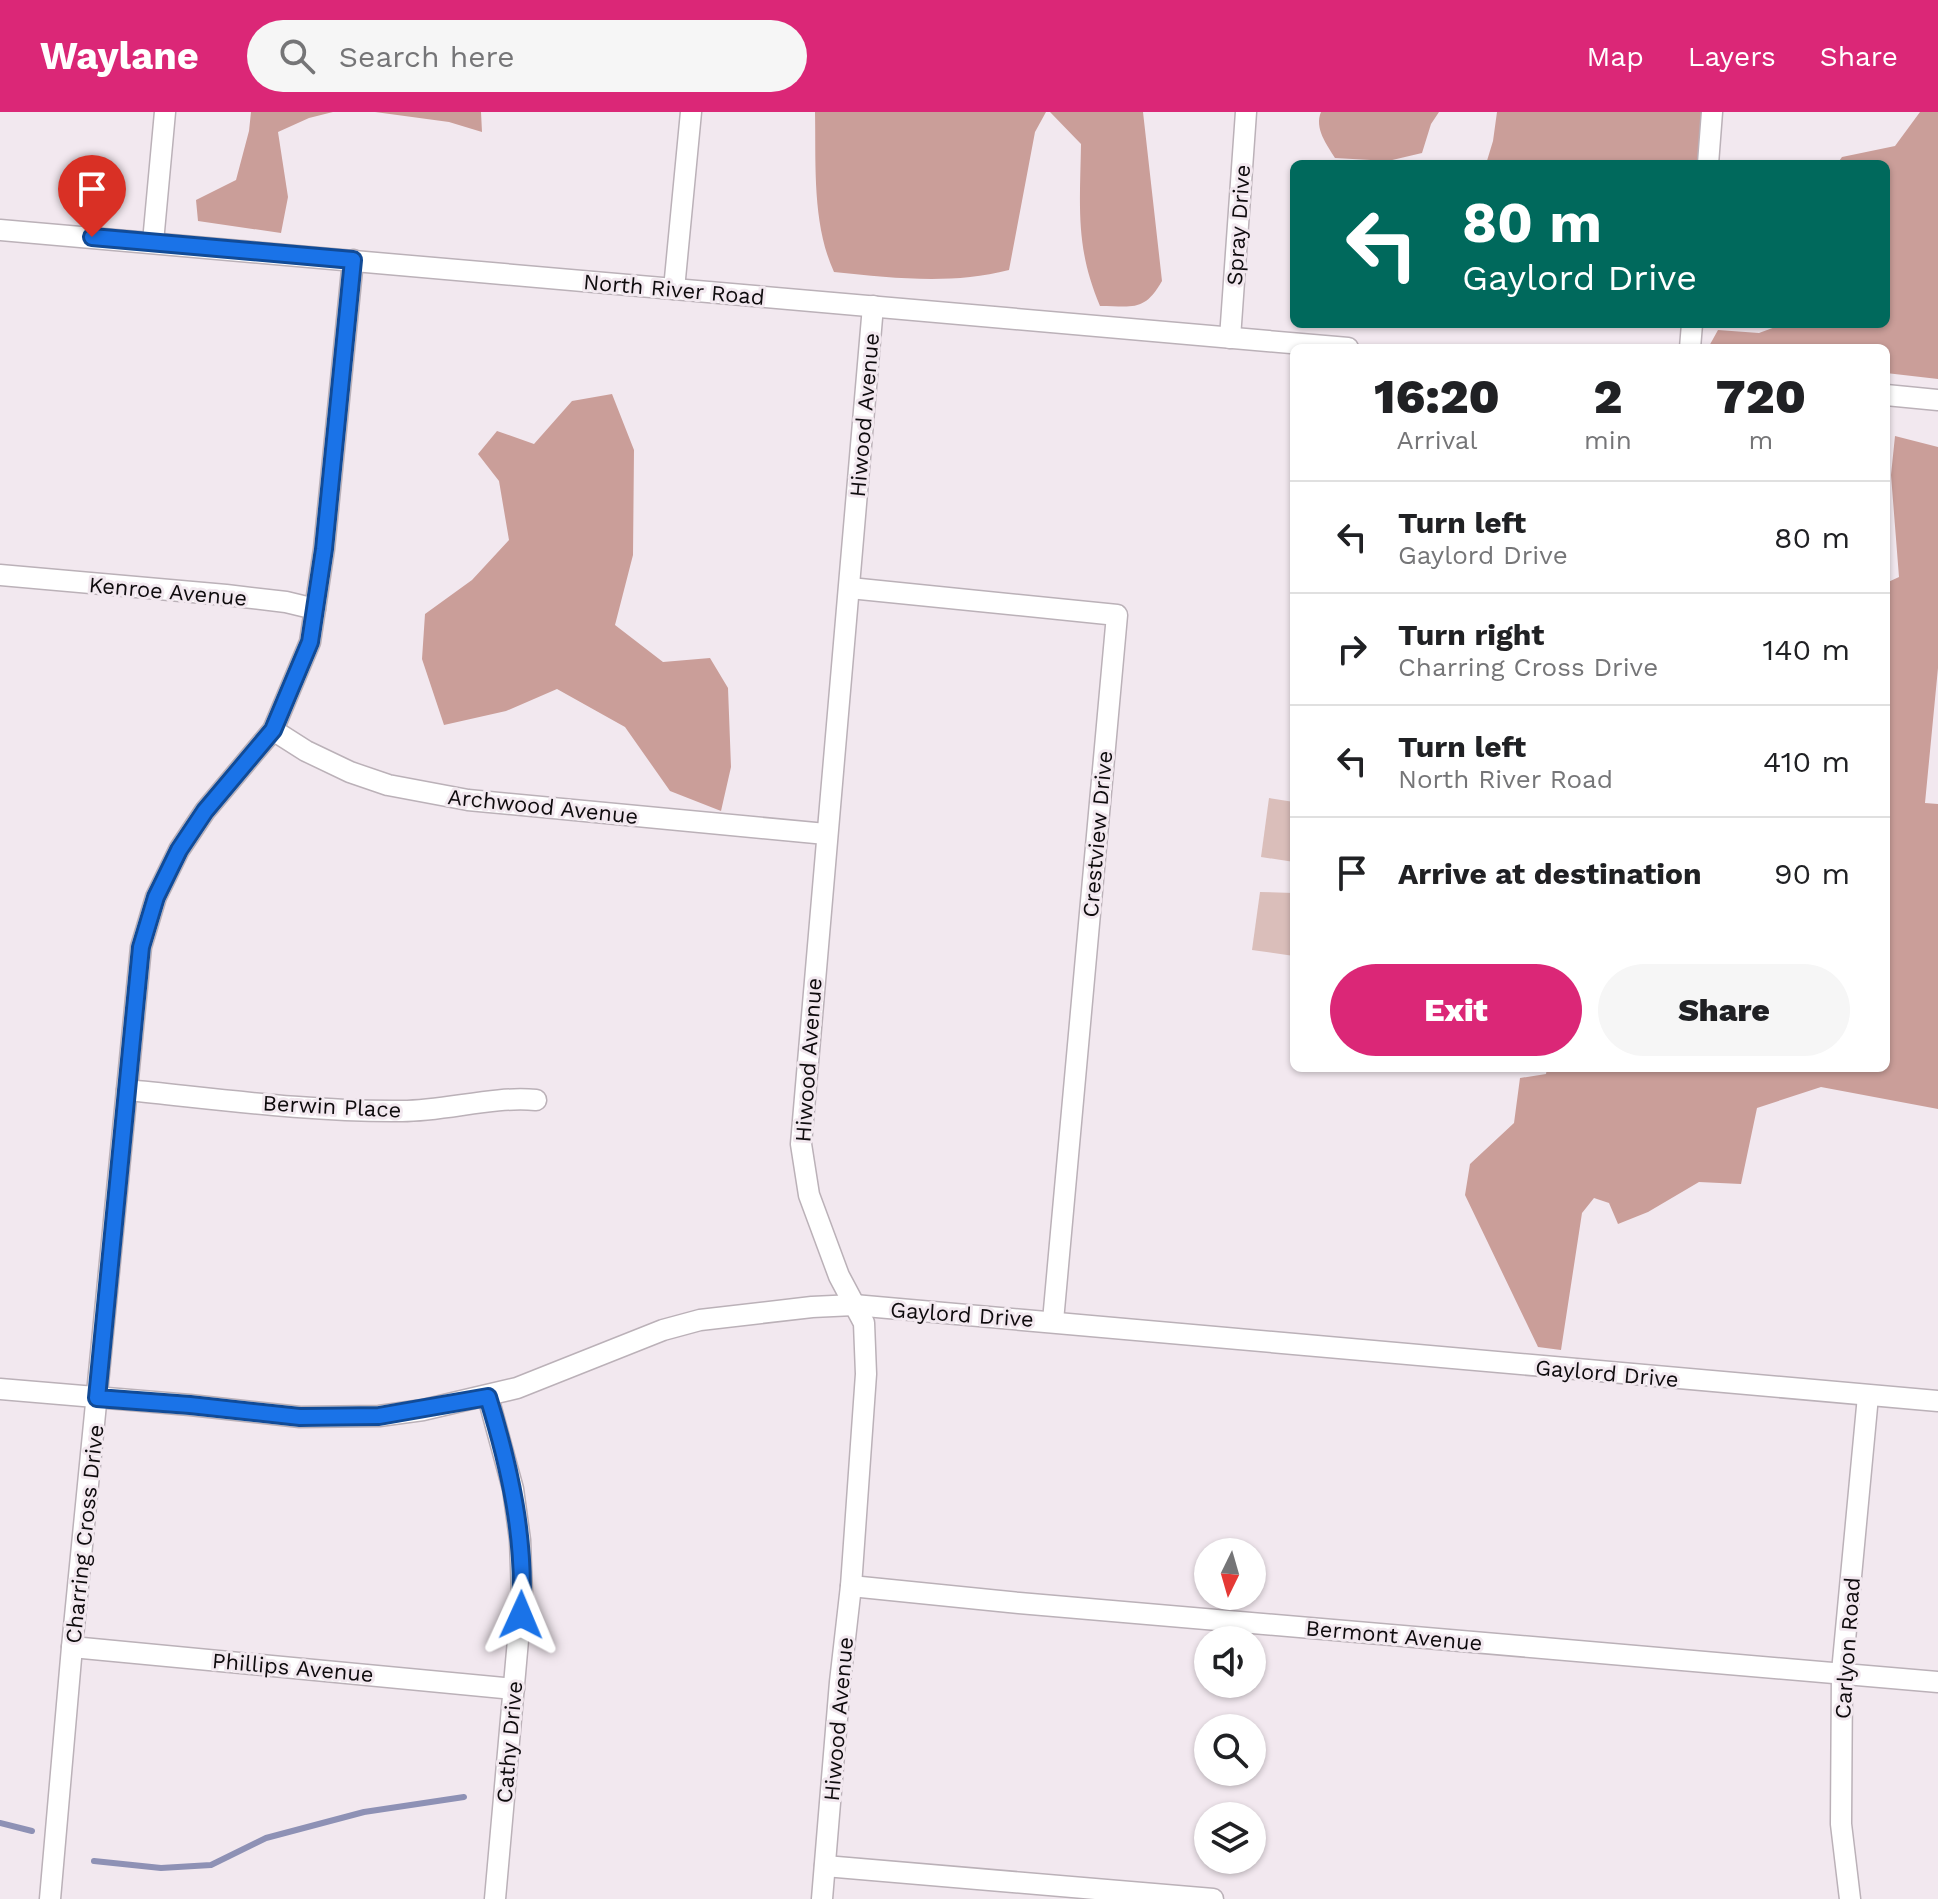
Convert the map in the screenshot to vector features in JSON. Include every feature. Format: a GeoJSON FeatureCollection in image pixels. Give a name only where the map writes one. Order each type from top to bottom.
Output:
{"type":"FeatureCollection","features":[{"type":"Feature","properties":{"kind":"street"},"geometry":{"type":"LineString","coordinates":[[153,242],[165,112]]}},
{"type":"Feature","properties":{"kind":"street"},"geometry":{"type":"LineString","coordinates":[[674,289],[691,112]]}},
{"type":"Feature","properties":{"kind":"street","name":"Spray Drive"},"geometry":{"type":"LineString","coordinates":[[1230,338],[1246,112]]}},
{"type":"Feature","properties":{"kind":"street"},"geometry":{"type":"LineString","coordinates":[[1708,160],[1712,112]]}},
{"type":"Feature","properties":{"kind":"street","name":"North River Road"},"geometry":{"type":"LineString","coordinates":[[0,230],[1301,344]]}},
{"type":"Feature","properties":{"kind":"street","name":"Charring Cross Drive"},"geometry":{"type":"LineString","coordinates":[[50,1899],[141,947],[156,897],[179,850],[205,811],[273,730],[310,642],[324,549],[353,260]]}},
{"type":"Feature","properties":{"kind":"street","name":"Hiwood Avenue"},"geometry":{"type":"LineString","coordinates":[[822,1899],[851,1586],[866,1374],[864,1323],[839,1276],[809,1195],[801,1144],[873,306]]}},
{"type":"Feature","properties":{"kind":"street"},"geometry":{"type":"LineString","coordinates":[[1890,395],[1938,400]]}},
{"type":"Feature","properties":{"kind":"street","name":"Kenroe Avenue"},"geometry":{"type":"LineString","coordinates":[[10,576],[226,595],[286,602],[315,609]]}},
{"type":"Feature","properties":{"kind":"street","name":"Crestview Drive"},"geometry":{"type":"LineString","coordinates":[[850,588],[1117,615],[1053,1321]]}},
{"type":"Feature","properties":{"kind":"street","name":"Archwood Avenue"},"geometry":{"type":"LineString","coordinates":[[273,730],[306,751],[350,772],[388,785],[468,800],[826,834]]}},
{"type":"Feature","properties":{"kind":"street","name":"Berwin Place"},"geometry":{"type":"LineString","coordinates":[[127,1090],[340,1111],[407,1111],[515,1098],[536,1100]]}},
{"type":"Feature","properties":{"kind":"street","name":"Gaylord Drive"},"geometry":{"type":"LineString","coordinates":[[0,1389],[300,1417],[379,1416],[488,1397],[558,1374],[663,1330],[700,1320],[854,1305],[1938,1401]]}},
{"type":"Feature","properties":{"kind":"street","name":"Carlyon Road"},"geometry":{"type":"LineString","coordinates":[[1850,1899],[1841,1824],[1842,1672],[1868,1396]]}},
{"type":"Feature","properties":{"kind":"street","name":"Cathy Drive"},"geometry":{"type":"LineString","coordinates":[[488,1397],[513,1489],[520,1540],[522,1595],[495,1899]]}},
{"type":"Feature","properties":{"kind":"street","name":"Bermont Avenue"},"geometry":{"type":"LineString","coordinates":[[851,1586],[1938,1682]]}},
{"type":"Feature","properties":{"kind":"street","name":"Phillips Avenue"},"geometry":{"type":"LineString","coordinates":[[72,1647],[514,1689]]}},
{"type":"Feature","properties":{"kind":"street"},"geometry":{"type":"LineString","coordinates":[[825,1866],[1213,1899]]}},
{"type":"Feature","properties":{"kind":"shaded area"},"geometry":{"type":"Polygon","coordinates":[[[251,112],[333,112],[309,118],[278,132],[288,197],[281,233],[198,221],[196,200],[236,180],[251,112]]]}},
{"type":"Feature","properties":{"kind":"shaded area"},"geometry":{"type":"Polygon","coordinates":[[[375,112],[481,112],[482,132],[449,122],[375,112]]]}},
{"type":"Feature","properties":{"kind":"shaded area"},"geometry":{"type":"Polygon","coordinates":[[[815,112],[1046,112],[1035,132],[1009,270],[944,279],[834,272],[819,214],[815,112]]]}},
{"type":"Feature","properties":{"kind":"shaded area"},"geometry":{"type":"Polygon","coordinates":[[[1050,112],[1143,112],[1162,281],[1143,303],[1100,306],[1086,265],[1083,245],[1081,144],[1050,112]]]}},
{"type":"Feature","properties":{"kind":"shaded area"},"geometry":{"type":"Polygon","coordinates":[[[1321,112],[1439,112],[1431,124],[1422,153],[1392,160],[1335,158],[1320,130],[1321,112]]]}},
{"type":"Feature","properties":{"kind":"shaded area"},"geometry":{"type":"Polygon","coordinates":[[[1497,112],[1704,112],[1699,160],[1487,160],[1497,112]]]}},
{"type":"Feature","properties":{"kind":"shaded area"},"geometry":{"type":"Polygon","coordinates":[[[1920,112],[1938,112],[1938,379],[1890,373],[1890,344],[1710,344],[1718,330],[1759,333],[1772,328],[1890,328],[1890,160],[1840,160],[1895,146],[1920,112]]]}},
{"type":"Feature","properties":{"kind":"shaded area"},"geometry":{"type":"Polygon","coordinates":[[[612,394],[634,450],[633,555],[615,625],[663,662],[710,658],[728,688],[731,767],[721,811],[670,791],[625,727],[557,689],[506,711],[444,725],[422,659],[425,614],[472,580],[509,540],[499,481],[478,454],[497,431],[534,444],[572,401],[612,394]]]}},
{"type":"Feature","properties":{"kind":"shaded area"},"geometry":{"type":"Polygon","coordinates":[[[1895,436],[1938,447],[1938,668],[1925,803],[1938,804],[1938,1109],[1821,1087],[1757,1108],[1741,1184],[1699,1182],[1648,1212],[1618,1224],[1609,1203],[1594,1198],[1582,1213],[1561,1350],[1538,1347],[1465,1195],[1470,1164],[1514,1123],[1520,1078],[1546,1072],[1890,1072],[1890,581],[1899,577],[1891,475],[1895,436]]]}},
{"type":"Feature","properties":{"kind":"shaded area"},"geometry":{"type":"Polygon","coordinates":[[[1269,798],[1290,801],[1290,861],[1261,857],[1269,798]]]}},
{"type":"Feature","properties":{"kind":"shaded area"},"geometry":{"type":"Polygon","coordinates":[[[1260,892],[1290,893],[1290,955],[1252,950],[1260,892]]]}},
{"type":"Feature","properties":{"kind":"waterway"},"geometry":{"type":"LineString","coordinates":[[94,1861],[161,1868],[211,1865],[266,1838],[364,1812],[464,1797]]}},
{"type":"Feature","properties":{"kind":"waterway"},"geometry":{"type":"LineString","coordinates":[[0,1823],[32,1831]]}},
{"type":"Feature","properties":{"kind":"route"},"geometry":{"type":"LineString","coordinates":[[92,237],[353,260],[324,549],[310,642],[273,730],[205,811],[179,850],[156,897],[141,947],[97,1398],[300,1417],[379,1416],[488,1397],[513,1489],[520,1540],[521,1615]]}}]}
